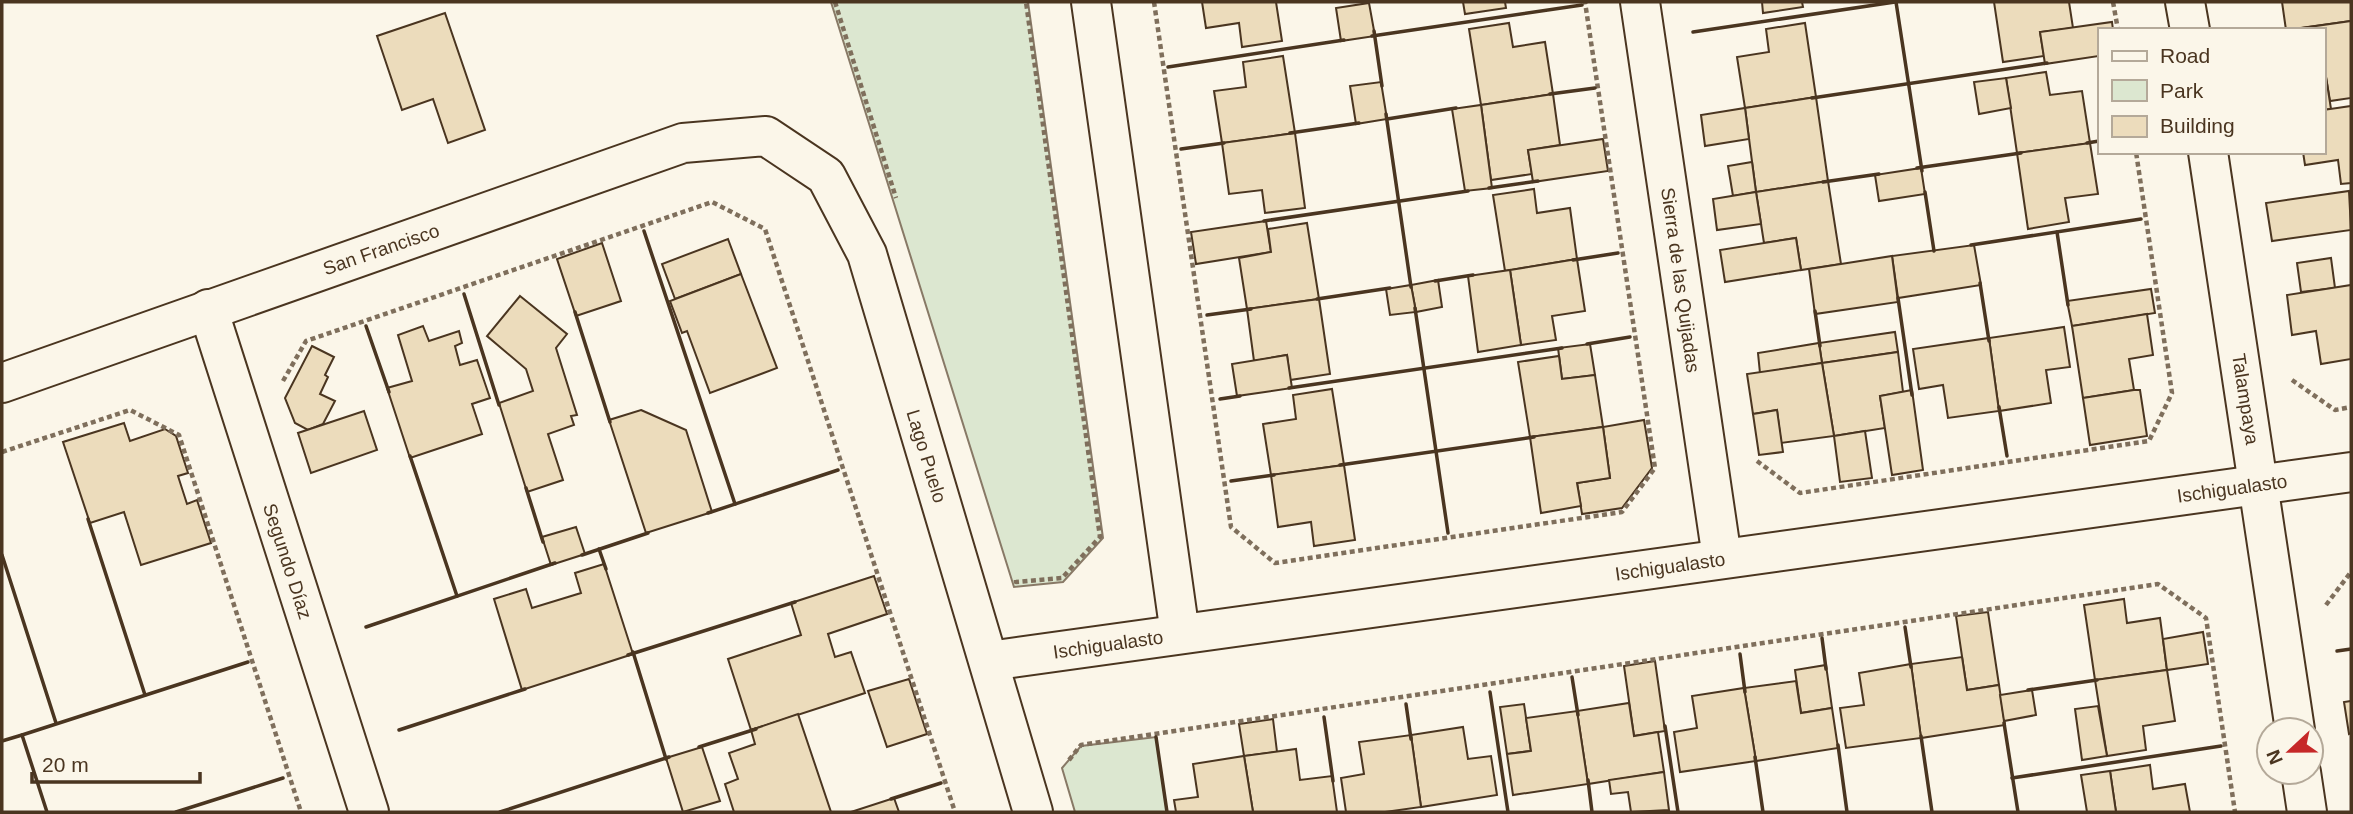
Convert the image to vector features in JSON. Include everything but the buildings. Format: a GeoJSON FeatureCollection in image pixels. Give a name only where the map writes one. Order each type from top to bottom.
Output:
{"type":"FeatureCollection","features":[{"type":"Feature","properties":{"kind":"street"},"geometry":{"type":"LineString","coordinates":[[1091,2],[1180,634]]}},
{"type":"Feature","properties":{"kind":"street","name":"Sierra de las Quijadas"},"geometry":{"type":"LineString","coordinates":[[1640,2],[1722,558]]}},
{"type":"Feature","properties":{"kind":"street"},"geometry":{"type":"LineString","coordinates":[[2185,2],[2190,28]]}},
{"type":"Feature","properties":{"kind":"street","name":"San Francisco"},"geometry":{"type":"LineString","coordinates":[[2,383],[683,143],[765,136]]}},
{"type":"Feature","properties":{"kind":"street","name":"Lago Puelo"},"geometry":{"type":"LineString","coordinates":[[765,136],[826,176],[867,254],[1033,812]]}},
{"type":"Feature","properties":{"kind":"street","name":"Talampaya"},"geometry":{"type":"LineString","coordinates":[[2208,154],[2293,716]]}},
{"type":"Feature","properties":{"kind":"street","name":"Segundo Díaz"},"geometry":{"type":"LineString","coordinates":[[208,309],[369,812]]}},
{"type":"Feature","properties":{"kind":"street","name":"Ischigualasto"},"geometry":{"type":"LineString","coordinates":[[989,661],[2351,471]]}},
{"type":"Feature","properties":{"kind":"street"},"geometry":{"type":"LineString","coordinates":[[2303,786],[2307,812]]}},
{"type":"Feature","properties":{"kind":"path"},"geometry":{"type":"LineString","coordinates":[[835,2],[897,200]]}},
{"type":"Feature","properties":{"kind":"path"},"geometry":{"type":"LineString","coordinates":[[1012,569],[1016,583],[1062,578],[1100,537],[1026,2]]}},
{"type":"Feature","properties":{"kind":"path"},"geometry":{"type":"LineString","coordinates":[[1154,2],[1231,527],[1275,562],[1622,512],[1655,468],[1585,2]]}},
{"type":"Feature","properties":{"kind":"path"},"geometry":{"type":"LineString","coordinates":[[2113,2],[2118,28]]}},
{"type":"Feature","properties":{"kind":"path"},"geometry":{"type":"LineString","coordinates":[[1747,453],[1800,493],[2149,441],[2172,393],[2136,154]]}},
{"type":"Feature","properties":{"kind":"path"},"geometry":{"type":"LineString","coordinates":[[278,389],[306,341],[712,202],[765,229],[955,812]]}},
{"type":"Feature","properties":{"kind":"path"},"geometry":{"type":"LineString","coordinates":[[2290,379],[2335,410],[2351,407]]}},
{"type":"Feature","properties":{"kind":"path"},"geometry":{"type":"LineString","coordinates":[[2,452],[130,410],[179,435],[301,812]]}},
{"type":"Feature","properties":{"kind":"path"},"geometry":{"type":"LineString","coordinates":[[1062,768],[1081,745],[2158,584],[2206,618],[2235,812]]}},
{"type":"Feature","properties":{"kind":"green space"},"geometry":{"type":"Polygon","coordinates":[[[831,2],[1028,2],[1103,538],[1063,582],[1014,587],[831,2]]]}},
{"type":"Feature","properties":{"kind":"green space"},"geometry":{"type":"Polygon","coordinates":[[[1156,737],[1167,812],[1075,812],[1062,768],[1081,746],[1156,737]]]}},
{"type":"Feature","properties":{"kind":"wall"},"geometry":{"type":"LineString","coordinates":[[1693,32],[1895,2]]}},
{"type":"Feature","properties":{"kind":"wall"},"geometry":{"type":"LineString","coordinates":[[1896,2],[1922,171]]}},
{"type":"Feature","properties":{"kind":"wall"},"geometry":{"type":"LineString","coordinates":[[1372,36],[1582,5]]}},
{"type":"Feature","properties":{"kind":"wall"},"geometry":{"type":"LineString","coordinates":[[1374,31],[1382,86]]}},
{"type":"Feature","properties":{"kind":"wall"},"geometry":{"type":"LineString","coordinates":[[1168,67],[1344,40]]}},
{"type":"Feature","properties":{"kind":"wall"},"geometry":{"type":"LineString","coordinates":[[1812,98],[2047,63]]}},
{"type":"Feature","properties":{"kind":"wall"},"geometry":{"type":"LineString","coordinates":[[1550,94],[1595,88]]}},
{"type":"Feature","properties":{"kind":"wall"},"geometry":{"type":"LineString","coordinates":[[1387,119],[1456,108]]}},
{"type":"Feature","properties":{"kind":"wall"},"geometry":{"type":"LineString","coordinates":[[1386,114],[1411,287]]}},
{"type":"Feature","properties":{"kind":"wall"},"geometry":{"type":"LineString","coordinates":[[1290,133],[1359,123]]}},
{"type":"Feature","properties":{"kind":"wall"},"geometry":{"type":"LineString","coordinates":[[2087,143],[2098,141]]}},
{"type":"Feature","properties":{"kind":"wall"},"geometry":{"type":"LineString","coordinates":[[1181,149],[1224,143]]}},
{"type":"Feature","properties":{"kind":"wall"},"geometry":{"type":"LineString","coordinates":[[1917,168],[2021,153]]}},
{"type":"Feature","properties":{"kind":"wall"},"geometry":{"type":"LineString","coordinates":[[1823,182],[1879,174]]}},
{"type":"Feature","properties":{"kind":"wall"},"geometry":{"type":"LineString","coordinates":[[1489,188],[1538,181]]}},
{"type":"Feature","properties":{"kind":"wall"},"geometry":{"type":"LineString","coordinates":[[1264,221],[1468,191]]}},
{"type":"Feature","properties":{"kind":"wall"},"geometry":{"type":"LineString","coordinates":[[1925,192],[1934,251]]}},
{"type":"Feature","properties":{"kind":"wall"},"geometry":{"type":"LineString","coordinates":[[1971,245],[2141,219]]}},
{"type":"Feature","properties":{"kind":"wall"},"geometry":{"type":"LineString","coordinates":[[644,231],[735,504]]}},
{"type":"Feature","properties":{"kind":"wall"},"geometry":{"type":"LineString","coordinates":[[2057,232],[2068,305]]}},
{"type":"Feature","properties":{"kind":"wall"},"geometry":{"type":"LineString","coordinates":[[1573,260],[1618,253]]}},
{"type":"Feature","properties":{"kind":"wall"},"geometry":{"type":"LineString","coordinates":[[1435,281],[1473,275]]}},
{"type":"Feature","properties":{"kind":"wall"},"geometry":{"type":"LineString","coordinates":[[1980,283],[1989,341]]}},
{"type":"Feature","properties":{"kind":"wall"},"geometry":{"type":"LineString","coordinates":[[1317,299],[1390,288]]}},
{"type":"Feature","properties":{"kind":"wall"},"geometry":{"type":"LineString","coordinates":[[464,294],[499,405]]}},
{"type":"Feature","properties":{"kind":"wall"},"geometry":{"type":"LineString","coordinates":[[1898,298],[1912,395]]}},
{"type":"Feature","properties":{"kind":"wall"},"geometry":{"type":"LineString","coordinates":[[1415,308],[1448,533]]}},
{"type":"Feature","properties":{"kind":"wall"},"geometry":{"type":"LineString","coordinates":[[1207,315],[1251,309]]}},
{"type":"Feature","properties":{"kind":"wall"},"geometry":{"type":"LineString","coordinates":[[1815,311],[1820,346]]}},
{"type":"Feature","properties":{"kind":"wall"},"geometry":{"type":"LineString","coordinates":[[575,312],[610,422]]}},
{"type":"Feature","properties":{"kind":"wall"},"geometry":{"type":"LineString","coordinates":[[366,326],[389,392]]}},
{"type":"Feature","properties":{"kind":"wall"},"geometry":{"type":"LineString","coordinates":[[1587,344],[1630,337]]}},
{"type":"Feature","properties":{"kind":"wall"},"geometry":{"type":"LineString","coordinates":[[1289,388],[1562,348]]}},
{"type":"Feature","properties":{"kind":"wall"},"geometry":{"type":"LineString","coordinates":[[1220,399],[1240,396]]}},
{"type":"Feature","properties":{"kind":"wall"},"geometry":{"type":"LineString","coordinates":[[1999,407],[2007,456]]}},
{"type":"Feature","properties":{"kind":"wall"},"geometry":{"type":"LineString","coordinates":[[1340,465],[1534,437]]}},
{"type":"Feature","properties":{"kind":"wall"},"geometry":{"type":"LineString","coordinates":[[410,456],[457,596]]}},
{"type":"Feature","properties":{"kind":"wall"},"geometry":{"type":"LineString","coordinates":[[708,513],[838,470]]}},
{"type":"Feature","properties":{"kind":"wall"},"geometry":{"type":"LineString","coordinates":[[1231,481],[1274,475]]}},
{"type":"Feature","properties":{"kind":"wall"},"geometry":{"type":"LineString","coordinates":[[526,488],[543,542]]}},
{"type":"Feature","properties":{"kind":"wall"},"geometry":{"type":"LineString","coordinates":[[88,519],[145,695]]}},
{"type":"Feature","properties":{"kind":"wall"},"geometry":{"type":"LineString","coordinates":[[582,555],[648,533]]}},
{"type":"Feature","properties":{"kind":"wall"},"geometry":{"type":"LineString","coordinates":[[599,549],[606,569]]}},
{"type":"Feature","properties":{"kind":"wall"},"geometry":{"type":"LineString","coordinates":[[2,555],[56,723]]}},
{"type":"Feature","properties":{"kind":"wall"},"geometry":{"type":"LineString","coordinates":[[366,627],[555,563]]}},
{"type":"Feature","properties":{"kind":"wall"},"geometry":{"type":"LineString","coordinates":[[628,655],[795,602]]}},
{"type":"Feature","properties":{"kind":"wall"},"geometry":{"type":"LineString","coordinates":[[1905,627],[1911,667]]}},
{"type":"Feature","properties":{"kind":"wall"},"geometry":{"type":"LineString","coordinates":[[1822,638],[1826,669]]}},
{"type":"Feature","properties":{"kind":"wall"},"geometry":{"type":"LineString","coordinates":[[2337,651],[2351,649]]}},
{"type":"Feature","properties":{"kind":"wall"},"geometry":{"type":"LineString","coordinates":[[633,652],[666,759]]}},
{"type":"Feature","properties":{"kind":"wall"},"geometry":{"type":"LineString","coordinates":[[1740,654],[1745,692]]}},
{"type":"Feature","properties":{"kind":"wall"},"geometry":{"type":"LineString","coordinates":[[22,735],[248,662]]}},
{"type":"Feature","properties":{"kind":"wall"},"geometry":{"type":"LineString","coordinates":[[1572,677],[1578,715]]}},
{"type":"Feature","properties":{"kind":"wall"},"geometry":{"type":"LineString","coordinates":[[2028,690],[2097,680]]}},
{"type":"Feature","properties":{"kind":"wall"},"geometry":{"type":"LineString","coordinates":[[399,730],[525,689]]}},
{"type":"Feature","properties":{"kind":"wall"},"geometry":{"type":"LineString","coordinates":[[1490,692],[1508,812]]}},
{"type":"Feature","properties":{"kind":"wall"},"geometry":{"type":"LineString","coordinates":[[1406,704],[1411,739]]}},
{"type":"Feature","properties":{"kind":"wall"},"geometry":{"type":"LineString","coordinates":[[1324,717],[1333,781]]}},
{"type":"Feature","properties":{"kind":"wall"},"geometry":{"type":"LineString","coordinates":[[2004,723],[2018,812]]}},
{"type":"Feature","properties":{"kind":"wall"},"geometry":{"type":"LineString","coordinates":[[1665,726],[1678,812]]}},
{"type":"Feature","properties":{"kind":"wall"},"geometry":{"type":"LineString","coordinates":[[699,747],[756,729]]}},
{"type":"Feature","properties":{"kind":"wall"},"geometry":{"type":"LineString","coordinates":[[2,741],[22,735],[47,812]]}},
{"type":"Feature","properties":{"kind":"wall"},"geometry":{"type":"LineString","coordinates":[[1921,736],[1932,812]]}},
{"type":"Feature","properties":{"kind":"wall"},"geometry":{"type":"LineString","coordinates":[[1156,737],[1167,812]]}},
{"type":"Feature","properties":{"kind":"wall"},"geometry":{"type":"LineString","coordinates":[[1838,745],[1847,812]]}},
{"type":"Feature","properties":{"kind":"wall"},"geometry":{"type":"LineString","coordinates":[[2012,778],[2221,746]]}},
{"type":"Feature","properties":{"kind":"wall"},"geometry":{"type":"LineString","coordinates":[[500,812],[669,757]]}},
{"type":"Feature","properties":{"kind":"wall"},"geometry":{"type":"LineString","coordinates":[[1755,757],[1763,812]]}},
{"type":"Feature","properties":{"kind":"wall"},"geometry":{"type":"LineString","coordinates":[[176,812],[283,778]]}},
{"type":"Feature","properties":{"kind":"wall"},"geometry":{"type":"LineString","coordinates":[[1588,780],[1592,812]]}},
{"type":"Feature","properties":{"kind":"wall"},"geometry":{"type":"LineString","coordinates":[[891,799],[941,783]]}}]}
